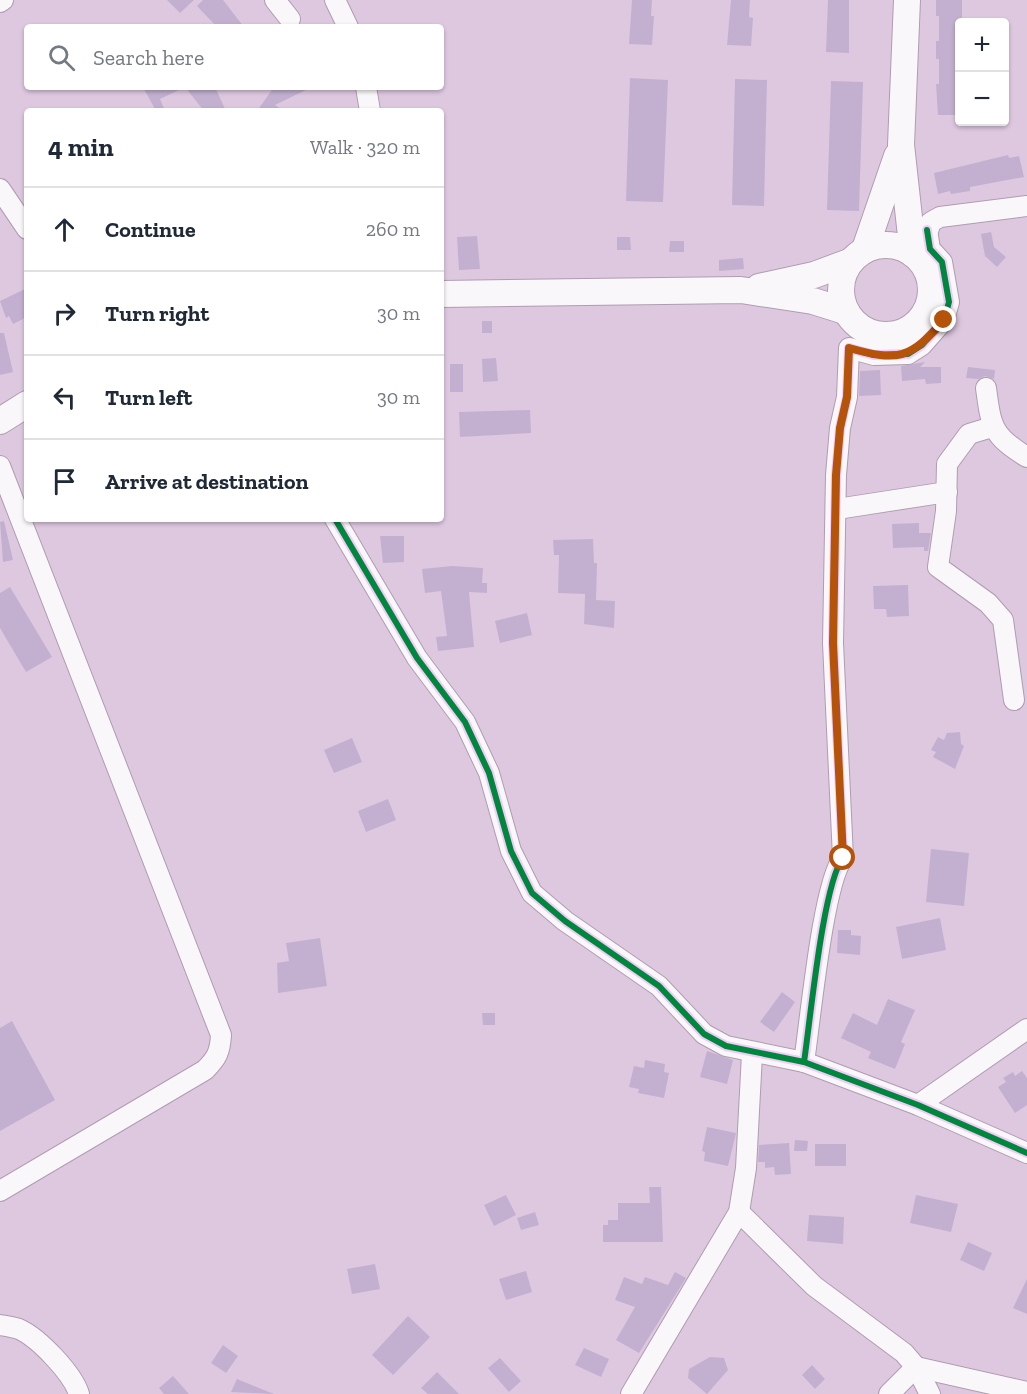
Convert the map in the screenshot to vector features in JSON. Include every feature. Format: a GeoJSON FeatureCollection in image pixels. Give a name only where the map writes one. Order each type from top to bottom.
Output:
{"type":"FeatureCollection","features":[{"type":"Feature","properties":{"kind":"main road"},"geometry":{"type":"LineString","coordinates":[[901,145],[857,256],[841,281],[841,301],[845,311],[858,326],[867,331],[887,335],[907,330],[922,317],[930,299],[930,279],[917,257],[901,145],[907,0]]}},
{"type":"Feature","properties":{"kind":"main road"},"geometry":{"type":"LineString","coordinates":[[741,290],[814,275],[884,244],[904,248],[917,257]]}},
{"type":"Feature","properties":{"kind":"main road"},"geometry":{"type":"LineString","coordinates":[[444,294],[741,290],[799,298],[845,311]]}},
{"type":"Feature","properties":{"kind":"main road"},"geometry":{"type":"LineString","coordinates":[[0,421],[24,406]]}},
{"type":"Feature","properties":{"kind":"street"},"geometry":{"type":"LineString","coordinates":[[275,0],[290,19]]}},
{"type":"Feature","properties":{"kind":"street"},"geometry":{"type":"LineString","coordinates":[[335,0],[347,24]]}},
{"type":"Feature","properties":{"kind":"street"},"geometry":{"type":"LineString","coordinates":[[366,90],[370,108]]}},
{"type":"Feature","properties":{"kind":"street"},"geometry":{"type":"LineString","coordinates":[[0,189],[24,225]]}},
{"type":"Feature","properties":{"kind":"street"},"geometry":{"type":"LineString","coordinates":[[917,257],[931,222],[940,217],[1027,206]]}},
{"type":"Feature","properties":{"kind":"street"},"geometry":{"type":"LineString","coordinates":[[804,1062],[832,885],[836,867],[843,858],[833,643],[836,475],[840,428],[847,397],[849,348],[874,355],[908,354],[922,345],[944,320],[949,302],[942,262],[930,249],[927,230]]}},
{"type":"Feature","properties":{"kind":"street"},"geometry":{"type":"LineString","coordinates":[[986,388],[992,427],[1009,446],[1027,457]]}},
{"type":"Feature","properties":{"kind":"street"},"geometry":{"type":"LineString","coordinates":[[992,427],[969,434],[947,464],[947,492],[938,567],[988,603],[1003,620],[1014,700]]}},
{"type":"Feature","properties":{"kind":"street"},"geometry":{"type":"LineString","coordinates":[[0,466],[221,1035],[220,1050],[216,1059],[205,1070],[0,1191]]}},
{"type":"Feature","properties":{"kind":"street"},"geometry":{"type":"LineString","coordinates":[[837,509],[947,492]]}},
{"type":"Feature","properties":{"kind":"street"},"geometry":{"type":"LineString","coordinates":[[337,522],[417,658],[465,722],[489,773],[511,851],[532,893],[566,921],[659,986],[704,1034],[726,1046],[752,1054],[804,1062],[918,1105],[1027,1153]]}},
{"type":"Feature","properties":{"kind":"street"},"geometry":{"type":"LineString","coordinates":[[1014,700],[1027,674]]}},
{"type":"Feature","properties":{"kind":"street"},"geometry":{"type":"LineString","coordinates":[[1014,700],[1027,683]]}},
{"type":"Feature","properties":{"kind":"street"},"geometry":{"type":"LineString","coordinates":[[918,1105],[1027,1029]]}},
{"type":"Feature","properties":{"kind":"street"},"geometry":{"type":"LineString","coordinates":[[631,1394],[739,1212],[746,1168],[752,1054]]}},
{"type":"Feature","properties":{"kind":"street"},"geometry":{"type":"LineString","coordinates":[[739,1212],[814,1286],[904,1353],[916,1367],[930,1394]]}},
{"type":"Feature","properties":{"kind":"street"},"geometry":{"type":"LineString","coordinates":[[0,1325],[19,1329],[37,1341],[56,1360],[76,1386],[79,1394]]}},
{"type":"Feature","properties":{"kind":"street"},"geometry":{"type":"LineString","coordinates":[[916,1367],[1027,1392]]}},
{"type":"Feature","properties":{"kind":"street"},"geometry":{"type":"LineString","coordinates":[[889,1394],[916,1367]]}},
{"type":"Feature","properties":{"kind":"building"},"geometry":{"type":"Polygon","coordinates":[[[167,0],[194,0],[180,13],[167,0]]]}},
{"type":"Feature","properties":{"kind":"building"},"geometry":{"type":"Polygon","coordinates":[[[203,0],[223,0],[242,24],[214,24],[197,6],[203,0]]]}},
{"type":"Feature","properties":{"kind":"building"},"geometry":{"type":"Polygon","coordinates":[[[632,0],[652,0],[651,16],[654,16],[652,45],[629,44],[632,0]]]}},
{"type":"Feature","properties":{"kind":"building"},"geometry":{"type":"Polygon","coordinates":[[[731,0],[750,0],[749,17],[753,18],[751,46],[727,45],[731,0]]]}},
{"type":"Feature","properties":{"kind":"building"},"geometry":{"type":"Polygon","coordinates":[[[828,0],[849,0],[849,53],[826,52],[828,0]]]}},
{"type":"Feature","properties":{"kind":"building"},"geometry":{"type":"Polygon","coordinates":[[[936,0],[962,0],[962,18],[955,18],[955,115],[938,115],[936,84],[939,84],[939,59],[936,59],[936,41],[939,41],[939,16],[936,16],[936,0]]]}},
{"type":"Feature","properties":{"kind":"building"},"geometry":{"type":"Polygon","coordinates":[[[630,78],[668,80],[663,202],[626,201],[630,78]]]}},
{"type":"Feature","properties":{"kind":"building"},"geometry":{"type":"Polygon","coordinates":[[[735,79],[767,80],[764,206],[732,205],[735,79]]]}},
{"type":"Feature","properties":{"kind":"building"},"geometry":{"type":"Polygon","coordinates":[[[831,81],[863,82],[859,211],[827,210],[831,81]]]}},
{"type":"Feature","properties":{"kind":"building"},"geometry":{"type":"Polygon","coordinates":[[[145,90],[179,90],[160,99],[164,108],[154,108],[145,90]]]}},
{"type":"Feature","properties":{"kind":"building"},"geometry":{"type":"Polygon","coordinates":[[[187,90],[216,90],[225,108],[202,108],[187,90]]]}},
{"type":"Feature","properties":{"kind":"building"},"geometry":{"type":"Polygon","coordinates":[[[272,90],[306,90],[275,105],[280,108],[259,108],[272,90]]]}},
{"type":"Feature","properties":{"kind":"building"},"geometry":{"type":"Polygon","coordinates":[[[1008,155],[1009,158],[1019,156],[1024,177],[970,187],[970,191],[951,194],[950,191],[938,194],[934,173],[1008,155]]]}},
{"type":"Feature","properties":{"kind":"building"},"geometry":{"type":"Polygon","coordinates":[[[991,232],[994,247],[1006,257],[997,267],[985,256],[981,234],[991,232]]]}},
{"type":"Feature","properties":{"kind":"building"},"geometry":{"type":"Polygon","coordinates":[[[477,236],[480,269],[459,270],[457,237],[477,236]]]}},
{"type":"Feature","properties":{"kind":"building"},"geometry":{"type":"Polygon","coordinates":[[[617,237],[630,237],[631,250],[617,250],[617,237]]]}},
{"type":"Feature","properties":{"kind":"building"},"geometry":{"type":"Polygon","coordinates":[[[670,241],[684,241],[684,252],[669,252],[670,241]]]}},
{"type":"Feature","properties":{"kind":"building"},"geometry":{"type":"Polygon","coordinates":[[[743,258],[744,269],[719,271],[719,260],[743,258]]]}},
{"type":"Feature","properties":{"kind":"building"},"geometry":{"type":"Polygon","coordinates":[[[24,289],[24,318],[13,324],[9,316],[6,318],[0,301],[24,289]]]}},
{"type":"Feature","properties":{"kind":"building"},"geometry":{"type":"Polygon","coordinates":[[[482,321],[492,321],[492,333],[482,333],[482,321]]]}},
{"type":"Feature","properties":{"kind":"building"},"geometry":{"type":"Polygon","coordinates":[[[0,333],[4,333],[13,372],[0,375],[0,333]]]}},
{"type":"Feature","properties":{"kind":"building"},"geometry":{"type":"Polygon","coordinates":[[[496,358],[498,381],[483,382],[482,359],[496,358]]]}},
{"type":"Feature","properties":{"kind":"building"},"geometry":{"type":"Polygon","coordinates":[[[925,362],[920,367],[941,367],[941,383],[926,384],[925,379],[902,381],[901,366],[925,362]]]}},
{"type":"Feature","properties":{"kind":"building"},"geometry":{"type":"Polygon","coordinates":[[[450,364],[463,364],[463,392],[450,392],[450,364]]]}},
{"type":"Feature","properties":{"kind":"building"},"geometry":{"type":"Polygon","coordinates":[[[968,367],[995,370],[994,379],[985,376],[978,379],[966,378],[968,367]]]}},
{"type":"Feature","properties":{"kind":"building"},"geometry":{"type":"Polygon","coordinates":[[[880,370],[881,395],[859,396],[860,371],[880,370]]]}},
{"type":"Feature","properties":{"kind":"building"},"geometry":{"type":"Polygon","coordinates":[[[530,410],[531,433],[460,437],[459,412],[530,410]]]}},
{"type":"Feature","properties":{"kind":"building"},"geometry":{"type":"Polygon","coordinates":[[[4,521],[13,560],[3,562],[0,522],[4,521]]]}},
{"type":"Feature","properties":{"kind":"building"},"geometry":{"type":"Polygon","coordinates":[[[919,523],[919,533],[931,533],[928,551],[924,551],[924,547],[893,548],[892,524],[919,523]]]}},
{"type":"Feature","properties":{"kind":"building"},"geometry":{"type":"Polygon","coordinates":[[[380,536],[404,536],[404,562],[383,563],[380,536]]]}},
{"type":"Feature","properties":{"kind":"building"},"geometry":{"type":"Polygon","coordinates":[[[593,539],[594,563],[597,563],[596,600],[615,601],[614,628],[584,624],[585,594],[558,593],[559,555],[554,555],[553,540],[593,539]]]}},
{"type":"Feature","properties":{"kind":"building"},"geometry":{"type":"Polygon","coordinates":[[[452,566],[483,568],[482,583],[487,583],[487,593],[469,592],[474,647],[438,651],[436,637],[447,636],[441,591],[425,593],[422,569],[452,566]]]}},
{"type":"Feature","properties":{"kind":"building"},"geometry":{"type":"Polygon","coordinates":[[[908,585],[909,616],[887,617],[886,609],[874,609],[873,586],[908,585]]]}},
{"type":"Feature","properties":{"kind":"building"},"geometry":{"type":"Polygon","coordinates":[[[10,587],[52,657],[26,672],[0,628],[0,593],[10,587]]]}},
{"type":"Feature","properties":{"kind":"building"},"geometry":{"type":"Polygon","coordinates":[[[527,613],[532,635],[500,643],[495,621],[527,613]]]}},
{"type":"Feature","properties":{"kind":"building"},"geometry":{"type":"Polygon","coordinates":[[[960,732],[961,744],[964,746],[955,769],[933,757],[936,752],[931,750],[938,737],[944,740],[947,733],[960,732]]]}},
{"type":"Feature","properties":{"kind":"building"},"geometry":{"type":"Polygon","coordinates":[[[352,738],[362,762],[334,773],[324,750],[352,738]]]}},
{"type":"Feature","properties":{"kind":"building"},"geometry":{"type":"Polygon","coordinates":[[[388,799],[396,820],[366,832],[358,811],[388,799]]]}},
{"type":"Feature","properties":{"kind":"building"},"geometry":{"type":"Polygon","coordinates":[[[931,849],[969,853],[964,906],[926,902],[931,849]]]}},
{"type":"Feature","properties":{"kind":"building"},"geometry":{"type":"Polygon","coordinates":[[[940,918],[946,950],[902,959],[896,927],[940,918]]]}},
{"type":"Feature","properties":{"kind":"building"},"geometry":{"type":"Polygon","coordinates":[[[838,930],[851,930],[851,935],[861,936],[860,955],[837,953],[838,930]]]}},
{"type":"Feature","properties":{"kind":"building"},"geometry":{"type":"Polygon","coordinates":[[[320,938],[327,986],[278,993],[277,963],[289,961],[286,943],[320,938]]]}},
{"type":"Feature","properties":{"kind":"building"},"geometry":{"type":"Polygon","coordinates":[[[782,992],[795,1002],[774,1032],[760,1022],[782,992]]]}},
{"type":"Feature","properties":{"kind":"building"},"geometry":{"type":"Polygon","coordinates":[[[888,999],[915,1010],[901,1042],[905,1044],[895,1069],[868,1058],[871,1052],[841,1038],[853,1013],[877,1025],[888,999]]]}},
{"type":"Feature","properties":{"kind":"building"},"geometry":{"type":"Polygon","coordinates":[[[482,1013],[495,1013],[495,1025],[483,1025],[482,1013]]]}},
{"type":"Feature","properties":{"kind":"building"},"geometry":{"type":"Polygon","coordinates":[[[12,1021],[55,1100],[0,1131],[0,1028],[12,1021]]]}},
{"type":"Feature","properties":{"kind":"building"},"geometry":{"type":"Polygon","coordinates":[[[707,1051],[733,1060],[727,1084],[700,1077],[707,1051]]]}},
{"type":"Feature","properties":{"kind":"building"},"geometry":{"type":"Polygon","coordinates":[[[645,1060],[665,1064],[664,1072],[669,1073],[664,1098],[638,1093],[639,1089],[629,1087],[634,1066],[644,1068],[645,1060]]]}},
{"type":"Feature","properties":{"kind":"building"},"geometry":{"type":"Polygon","coordinates":[[[1022,1071],[1027,1078],[1027,1105],[1015,1113],[998,1087],[1006,1082],[1003,1078],[1013,1072],[1015,1076],[1022,1071]]]}},
{"type":"Feature","properties":{"kind":"building"},"geometry":{"type":"Polygon","coordinates":[[[707,1127],[736,1133],[728,1166],[704,1161],[705,1152],[702,1151],[707,1127]]]}},
{"type":"Feature","properties":{"kind":"building"},"geometry":{"type":"Polygon","coordinates":[[[795,1140],[808,1141],[807,1151],[794,1151],[795,1140]]]}},
{"type":"Feature","properties":{"kind":"building"},"geometry":{"type":"Polygon","coordinates":[[[789,1143],[791,1174],[775,1175],[774,1167],[765,1168],[765,1162],[758,1162],[759,1145],[789,1143]]]}},
{"type":"Feature","properties":{"kind":"building"},"geometry":{"type":"Polygon","coordinates":[[[815,1144],[846,1144],[846,1166],[815,1166],[815,1144]]]}},
{"type":"Feature","properties":{"kind":"building"},"geometry":{"type":"Polygon","coordinates":[[[649,1187],[661,1187],[663,1242],[603,1242],[603,1225],[608,1225],[608,1220],[618,1220],[618,1203],[650,1203],[649,1187]]]}},
{"type":"Feature","properties":{"kind":"building"},"geometry":{"type":"Polygon","coordinates":[[[506,1195],[516,1215],[494,1226],[484,1205],[506,1195]]]}},
{"type":"Feature","properties":{"kind":"building"},"geometry":{"type":"Polygon","coordinates":[[[916,1195],[958,1204],[951,1232],[910,1223],[916,1195]]]}},
{"type":"Feature","properties":{"kind":"building"},"geometry":{"type":"Polygon","coordinates":[[[535,1212],[539,1225],[521,1230],[517,1218],[535,1212]]]}},
{"type":"Feature","properties":{"kind":"building"},"geometry":{"type":"Polygon","coordinates":[[[809,1215],[844,1217],[843,1244],[807,1241],[809,1215]]]}},
{"type":"Feature","properties":{"kind":"building"},"geometry":{"type":"Polygon","coordinates":[[[968,1242],[992,1253],[984,1271],[960,1260],[968,1242]]]}},
{"type":"Feature","properties":{"kind":"building"},"geometry":{"type":"Polygon","coordinates":[[[375,1264],[380,1289],[352,1294],[347,1269],[375,1264]]]}},
{"type":"Feature","properties":{"kind":"building"},"geometry":{"type":"Polygon","coordinates":[[[526,1271],[532,1292],[506,1300],[499,1279],[526,1271]]]}},
{"type":"Feature","properties":{"kind":"building"},"geometry":{"type":"Polygon","coordinates":[[[675,1272],[686,1278],[639,1353],[616,1340],[635,1307],[615,1300],[624,1277],[642,1284],[645,1277],[668,1285],[675,1272]]]}},
{"type":"Feature","properties":{"kind":"building"},"geometry":{"type":"Polygon","coordinates":[[[1027,1279],[1027,1314],[1013,1308],[1027,1279]]]}},
{"type":"Feature","properties":{"kind":"building"},"geometry":{"type":"Polygon","coordinates":[[[408,1316],[430,1337],[393,1375],[372,1355],[408,1316]]]}},
{"type":"Feature","properties":{"kind":"building"},"geometry":{"type":"Polygon","coordinates":[[[223,1345],[238,1356],[226,1373],[211,1363],[223,1345]]]}},
{"type":"Feature","properties":{"kind":"building"},"geometry":{"type":"Polygon","coordinates":[[[584,1348],[609,1359],[601,1377],[575,1365],[584,1348]]]}},
{"type":"Feature","properties":{"kind":"building"},"geometry":{"type":"Polygon","coordinates":[[[710,1357],[724,1358],[728,1370],[707,1394],[688,1378],[689,1369],[710,1357]]]}},
{"type":"Feature","properties":{"kind":"building"},"geometry":{"type":"Polygon","coordinates":[[[500,1358],[521,1381],[509,1392],[488,1368],[500,1358]]]}},
{"type":"Feature","properties":{"kind":"building"},"geometry":{"type":"Polygon","coordinates":[[[812,1365],[825,1379],[815,1389],[802,1375],[812,1365]]]}},
{"type":"Feature","properties":{"kind":"building"},"geometry":{"type":"Polygon","coordinates":[[[437,1372],[459,1394],[428,1394],[421,1388],[437,1372]]]}},
{"type":"Feature","properties":{"kind":"building"},"geometry":{"type":"Polygon","coordinates":[[[173,1376],[189,1394],[164,1394],[159,1388],[173,1376]]]}},
{"type":"Feature","properties":{"kind":"building"},"geometry":{"type":"Polygon","coordinates":[[[237,1379],[274,1394],[231,1392],[237,1379]]]}},
{"type":"Feature","properties":{"kind":"cycle path"},"geometry":{"type":"LineString","coordinates":[[804,1062],[823,923],[836,872],[843,858],[833,643],[836,475],[840,428],[847,397],[849,348],[874,355],[908,354],[922,345],[944,320],[949,302],[942,262],[930,249],[927,230]]}},
{"type":"Feature","properties":{"kind":"cycle path"},"geometry":{"type":"LineString","coordinates":[[337,522],[417,658],[465,722],[489,773],[511,851],[532,893],[565,921],[659,986],[704,1034],[726,1046],[804,1062],[918,1105],[1027,1153]]}},
{"type":"Feature","properties":{"kind":"route"},"geometry":{"type":"LineString","coordinates":[[843,858],[833,643],[836,475],[840,428],[847,397],[849,348],[874,355],[908,354],[922,345],[944,320]]}}]}
